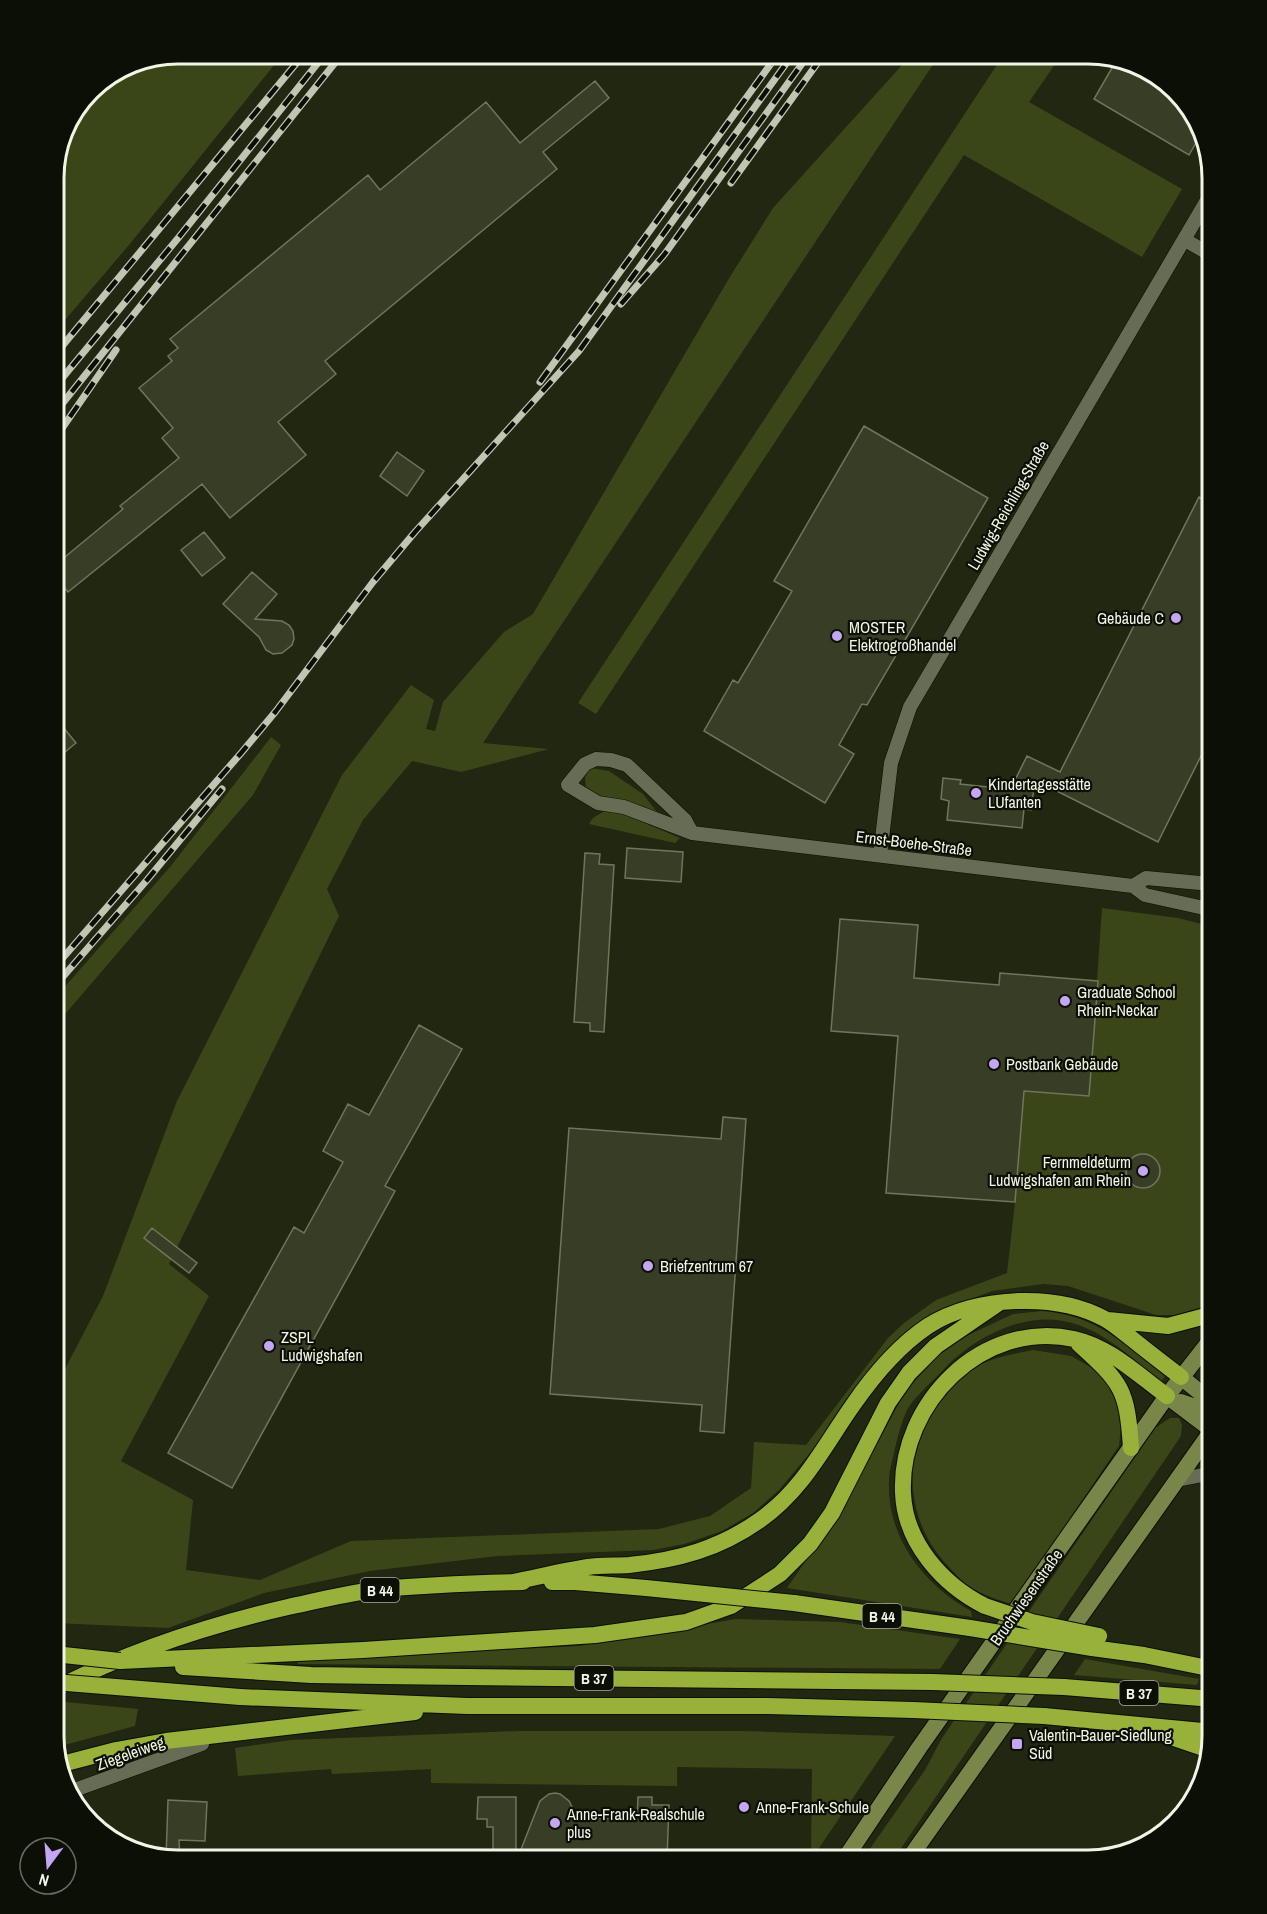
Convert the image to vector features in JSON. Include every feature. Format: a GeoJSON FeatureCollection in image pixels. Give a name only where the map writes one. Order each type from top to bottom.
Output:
{"type":"FeatureCollection","features":[{"type":"Feature","properties":{"kind":"highway"},"geometry":{"type":"LineString","coordinates":[[513,1582],[590,1567],[664,1560],[708,1549],[761,1520],[790,1495],[826,1449],[869,1383],[896,1353],[928,1326],[957,1311],[1026,1300],[1052,1301],[1079,1308],[1124,1327],[1168,1326],[1202,1317]]}},
{"type":"Feature","properties":{"kind":"highway"},"geometry":{"type":"LineString","coordinates":[[120,1661],[596,1635],[638,1631],[686,1622],[731,1606],[780,1574],[810,1544],[832,1513],[888,1402],[909,1373],[936,1346],[999,1304]]}},
{"type":"Feature","properties":{"kind":"highway"},"geometry":{"type":"LineString","coordinates":[[1124,1327],[1136,1342],[1180,1377]]}},
{"type":"Feature","properties":{"kind":"highway"},"geometry":{"type":"LineString","coordinates":[[1095,1642],[985,1606],[961,1593],[938,1572],[918,1542],[906,1513],[903,1495],[904,1470],[916,1427],[925,1408],[948,1378],[984,1351],[1009,1340],[1040,1336],[1073,1338],[1117,1369],[1167,1396]]}},
{"type":"Feature","properties":{"kind":"highway"},"geometry":{"type":"LineString","coordinates":[[1117,1369],[1127,1406],[1131,1448]]}},
{"type":"Feature","properties":{"kind":"highway","name":"B 44"},"geometry":{"type":"LineString","coordinates":[[64,1684],[122,1657],[223,1622],[261,1613],[371,1591],[452,1583],[513,1582],[575,1582],[794,1603],[970,1628],[1095,1642],[1202,1667]]}},
{"type":"Feature","properties":{"kind":"highway","name":"B 37"},"geometry":{"type":"LineString","coordinates":[[64,1655],[256,1672],[380,1676],[933,1682],[1064,1687],[1202,1698]]}},
{"type":"Feature","properties":{"kind":"highway","name":"B 37"},"geometry":{"type":"LineString","coordinates":[[64,1683],[240,1697],[467,1706],[756,1706],[913,1710],[1044,1716],[1202,1731]]}},
{"type":"Feature","properties":{"kind":"highway"},"geometry":{"type":"LineString","coordinates":[[67,1763],[116,1750],[206,1735],[467,1706]]}},
{"type":"Feature","properties":{"kind":"highway"},"geometry":{"type":"LineString","coordinates":[[1127,1723],[1202,1748]]}},
{"type":"Feature","properties":{"kind":"main road","name":"Bruchwiesenstraße"},"geometry":{"type":"LineString","coordinates":[[851,1850],[1180,1377],[1202,1350]]}},
{"type":"Feature","properties":{"kind":"main road"},"geometry":{"type":"LineString","coordinates":[[1180,1377],[1202,1394]]}},
{"type":"Feature","properties":{"kind":"main road"},"geometry":{"type":"LineString","coordinates":[[1167,1396],[1202,1404]]}},
{"type":"Feature","properties":{"kind":"main road"},"geometry":{"type":"LineString","coordinates":[[1167,1396],[1202,1422]]}},
{"type":"Feature","properties":{"kind":"main road"},"geometry":{"type":"LineString","coordinates":[[915,1850],[1202,1445]]}},
{"type":"Feature","properties":{"kind":"street","name":"Ludwig-Reichling-Straße"},"geometry":{"type":"LineString","coordinates":[[880,855],[891,763],[910,707],[1202,210]]}},
{"type":"Feature","properties":{"kind":"street"},"geometry":{"type":"LineString","coordinates":[[1185,240],[1202,250]]}},
{"type":"Feature","properties":{"kind":"street","name":"Ernst-Boehe-Straße"},"geometry":{"type":"LineString","coordinates":[[692,833],[684,820],[627,765],[611,759],[596,759],[585,764],[568,785],[598,803],[624,807],[692,833],[1133,886],[1145,896],[1202,908]]}},
{"type":"Feature","properties":{"kind":"street","name":"Ernst-Boehe-Straße"},"geometry":{"type":"LineString","coordinates":[[1133,886],[1146,878],[1202,883]]}},
{"type":"Feature","properties":{"kind":"street"},"geometry":{"type":"LineString","coordinates":[[1177,1480],[1202,1475]]}},
{"type":"Feature","properties":{"kind":"street","name":"Ziegeleiweg"},"geometry":{"type":"LineString","coordinates":[[78,1789],[202,1744]]}},
{"type":"Feature","properties":{"kind":"green space"},"geometry":{"type":"Polygon","coordinates":[[[178,64],[275,64],[129,245],[65,320],[65,171],[68,149],[73,135],[88,109],[109,88],[128,76],[149,68],[178,64]]]}},
{"type":"Feature","properties":{"kind":"green space"},"geometry":{"type":"Polygon","coordinates":[[[902,65],[933,65],[483,743],[549,749],[461,772],[412,761],[363,820],[327,889],[339,916],[169,1264],[209,1296],[121,1461],[193,1500],[186,1570],[260,1580],[351,1541],[659,1529],[710,1516],[751,1488],[754,1442],[806,1445],[888,1338],[904,1323],[936,1300],[1007,1273],[1024,1091],[1089,1096],[1102,908],[1178,918],[1202,924],[1202,1306],[1175,1315],[1156,1315],[1068,1286],[1043,1284],[992,1291],[947,1308],[918,1324],[893,1343],[855,1388],[814,1448],[779,1490],[753,1513],[722,1531],[684,1544],[653,1550],[497,1556],[370,1571],[264,1593],[168,1628],[64,1623],[64,1370],[103,1296],[177,1101],[342,775],[411,685],[434,700],[426,729],[435,731],[443,702],[504,632],[533,614],[728,280],[773,208],[902,65]]]}},
{"type":"Feature","properties":{"kind":"green space"},"geometry":{"type":"Polygon","coordinates":[[[997,65],[1054,65],[1029,102],[1182,189],[1142,257],[964,155],[596,714],[578,703],[997,65]]]}},
{"type":"Feature","properties":{"kind":"green space"},"geometry":{"type":"Polygon","coordinates":[[[271,737],[281,745],[253,795],[64,1015],[64,987],[170,867],[271,737]]]}},
{"type":"Feature","properties":{"kind":"green space"},"geometry":{"type":"Polygon","coordinates":[[[591,768],[609,771],[643,794],[660,816],[622,800],[606,799],[586,787],[585,777],[591,768]]]}},
{"type":"Feature","properties":{"kind":"green space"},"geometry":{"type":"Polygon","coordinates":[[[606,810],[621,813],[680,838],[675,843],[589,824],[593,818],[606,810]]]}},
{"type":"Feature","properties":{"kind":"green space"},"geometry":{"type":"Polygon","coordinates":[[[1042,1311],[1078,1318],[1094,1325],[1123,1342],[1165,1376],[1161,1382],[1113,1343],[1086,1328],[1057,1320],[1041,1320],[1010,1326],[980,1340],[955,1359],[914,1400],[903,1420],[890,1470],[890,1501],[894,1521],[901,1540],[924,1573],[938,1588],[971,1611],[972,1617],[787,1588],[858,1480],[900,1401],[912,1384],[939,1355],[960,1339],[1013,1314],[1042,1311]]]}},
{"type":"Feature","properties":{"kind":"green space"},"geometry":{"type":"Polygon","coordinates":[[[1033,1350],[1071,1356],[1094,1369],[1116,1394],[1122,1416],[1119,1446],[1012,1604],[985,1595],[967,1585],[931,1545],[919,1519],[913,1491],[913,1464],[919,1436],[931,1411],[949,1388],[979,1365],[1033,1350]]]}},
{"type":"Feature","properties":{"kind":"green space"},"geometry":{"type":"Polygon","coordinates":[[[1170,1418],[1179,1418],[1182,1425],[1181,1436],[900,1850],[869,1850],[925,1770],[942,1738],[1155,1428],[1170,1418]]]}},
{"type":"Feature","properties":{"kind":"green space"},"geometry":{"type":"Polygon","coordinates":[[[736,1619],[840,1622],[960,1639],[940,1669],[298,1664],[297,1660],[579,1646],[736,1619]]]}},
{"type":"Feature","properties":{"kind":"green space"},"geometry":{"type":"Polygon","coordinates":[[[1085,1659],[1199,1679],[1197,1685],[1074,1675],[1085,1659]]]}},
{"type":"Feature","properties":{"kind":"green space"},"geometry":{"type":"Polygon","coordinates":[[[64,1702],[138,1709],[135,1726],[65,1745],[64,1702]]]}},
{"type":"Feature","properties":{"kind":"green space"},"geometry":{"type":"Polygon","coordinates":[[[519,1731],[743,1731],[895,1736],[818,1850],[811,1850],[812,1769],[677,1767],[677,1786],[431,1783],[431,1769],[332,1774],[331,1769],[238,1776],[235,1748],[291,1740],[519,1731]]]}},
{"type":"Feature","properties":{"kind":"building"},"geometry":{"type":"Polygon","coordinates":[[[1112,67],[1139,76],[1164,93],[1174,103],[1187,121],[1196,142],[1189,155],[1094,99],[1112,67]]]}},
{"type":"Feature","properties":{"kind":"building"},"geometry":{"type":"Polygon","coordinates":[[[595,81],[609,98],[543,152],[557,169],[325,361],[336,374],[278,422],[306,455],[230,518],[202,484],[68,592],[65,588],[65,557],[123,509],[120,506],[179,458],[162,438],[173,428],[139,388],[172,361],[168,356],[178,348],[170,339],[368,175],[380,190],[486,102],[520,143],[595,81]]]}},
{"type":"Feature","properties":{"kind":"building","name":"MOSTER Elektrogroßhandel"},"geometry":{"type":"Polygon","coordinates":[[[864,426],[988,498],[867,705],[862,704],[839,745],[854,754],[825,803],[704,731],[733,680],[738,683],[792,591],[774,581],[864,426]]]}},
{"type":"Feature","properties":{"kind":"building"},"geometry":{"type":"Polygon","coordinates":[[[397,452],[424,471],[407,496],[380,476],[397,452]]]}},
{"type":"Feature","properties":{"kind":"building","name":"Gebäude C"},"geometry":{"type":"Polygon","coordinates":[[[1199,497],[1202,498],[1202,754],[1158,842],[1035,780],[1031,810],[1024,809],[1022,828],[947,820],[949,801],[941,799],[943,778],[961,780],[960,784],[988,787],[988,783],[1012,786],[1027,756],[1060,772],[1199,497]]]}},
{"type":"Feature","properties":{"kind":"building"},"geometry":{"type":"Polygon","coordinates":[[[204,532],[225,558],[202,576],[181,550],[204,532]]]}},
{"type":"Feature","properties":{"kind":"building"},"geometry":{"type":"Polygon","coordinates":[[[252,572],[277,594],[255,619],[282,621],[293,631],[292,645],[282,653],[273,654],[266,650],[259,637],[223,604],[252,572]]]}},
{"type":"Feature","properties":{"kind":"building"},"geometry":{"type":"Polygon","coordinates":[[[65,729],[76,743],[65,752],[65,729]]]}},
{"type":"Feature","properties":{"kind":"building"},"geometry":{"type":"Polygon","coordinates":[[[627,848],[683,852],[681,882],[625,878],[627,848]]]}},
{"type":"Feature","properties":{"kind":"building"},"geometry":{"type":"Polygon","coordinates":[[[585,853],[600,854],[599,864],[614,865],[604,1032],[590,1031],[590,1023],[574,1022],[585,853]]]}},
{"type":"Feature","properties":{"kind":"building","name":"Postbank Gebäude"},"geometry":{"type":"Polygon","coordinates":[[[840,919],[918,925],[914,978],[999,985],[1000,973],[1098,981],[1089,1096],[1024,1091],[1015,1202],[886,1193],[898,1036],[831,1031],[840,919]]]}},
{"type":"Feature","properties":{"kind":"building","name":"ZSPL Ludwigshafen"},"geometry":{"type":"Polygon","coordinates":[[[419,1025],[462,1049],[385,1186],[395,1191],[232,1488],[168,1453],[294,1227],[304,1233],[343,1162],[323,1151],[348,1104],[369,1115],[419,1025]]]}},
{"type":"Feature","properties":{"kind":"building","name":"Briefzentrum 67"},"geometry":{"type":"Polygon","coordinates":[[[723,1117],[746,1119],[724,1433],[700,1431],[702,1405],[550,1394],[569,1128],[721,1139],[723,1117]]]}},
{"type":"Feature","properties":{"kind":"building","name":"Fernmeldeturm Ludwigshafen am Rhein"},"geometry":{"type":"Polygon","coordinates":[[[1143,1154],[1155,1159],[1160,1171],[1155,1183],[1143,1188],[1131,1183],[1126,1171],[1131,1159],[1143,1154]]]}},
{"type":"Feature","properties":{"kind":"building"},"geometry":{"type":"Polygon","coordinates":[[[152,1228],[197,1263],[189,1273],[144,1238],[152,1228]]]}},
{"type":"Feature","properties":{"kind":"building"},"geometry":{"type":"Polygon","coordinates":[[[549,1794],[560,1794],[569,1801],[572,1807],[571,1818],[637,1819],[638,1797],[652,1797],[652,1805],[669,1805],[667,1850],[521,1849],[540,1801],[549,1794]]]}},
{"type":"Feature","properties":{"kind":"building"},"geometry":{"type":"Polygon","coordinates":[[[478,1797],[516,1797],[516,1849],[493,1849],[493,1827],[487,1827],[487,1819],[477,1819],[478,1797]]]}},
{"type":"Feature","properties":{"kind":"building"},"geometry":{"type":"Polygon","coordinates":[[[168,1800],[207,1802],[205,1841],[179,1840],[179,1849],[166,1848],[168,1800]]]}},
{"type":"Feature","properties":{"kind":"railway"},"geometry":{"type":"LineString","coordinates":[[65,343],[296,64]]}},
{"type":"Feature","properties":{"kind":"railway"},"geometry":{"type":"LineString","coordinates":[[65,375],[317,64]]}},
{"type":"Feature","properties":{"kind":"railway"},"geometry":{"type":"LineString","coordinates":[[65,400],[334,64]]}},
{"type":"Feature","properties":{"kind":"railway"},"geometry":{"type":"LineString","coordinates":[[540,382],[770,65]]}},
{"type":"Feature","properties":{"kind":"railway"},"geometry":{"type":"LineString","coordinates":[[64,956],[276,711],[373,582],[415,532],[579,351],[785,65]]}},
{"type":"Feature","properties":{"kind":"railway"},"geometry":{"type":"LineString","coordinates":[[621,304],[664,255],[801,65]]}},
{"type":"Feature","properties":{"kind":"railway"},"geometry":{"type":"LineString","coordinates":[[731,183],[816,65]]}},
{"type":"Feature","properties":{"kind":"railway"},"geometry":{"type":"LineString","coordinates":[[65,424],[116,350]]}},
{"type":"Feature","properties":{"kind":"railway"},"geometry":{"type":"LineString","coordinates":[[64,975],[222,789]]}},
{"type":"Feature","properties":{"kind":"place","name":"Gebäude C"},"geometry":{"type":"Point","coordinates":[1176,618]}},
{"type":"Feature","properties":{"kind":"place","name":"MOSTER Elektrogroßhandel"},"geometry":{"type":"Point","coordinates":[837,636]}},
{"type":"Feature","properties":{"kind":"place","name":"Kindertagesstätte LUfanten"},"geometry":{"type":"Point","coordinates":[976,793]}},
{"type":"Feature","properties":{"kind":"place","name":"Graduate School Rhein-Neckar"},"geometry":{"type":"Point","coordinates":[1065,1001]}},
{"type":"Feature","properties":{"kind":"place","name":"Postbank Gebäude"},"geometry":{"type":"Point","coordinates":[994,1064]}},
{"type":"Feature","properties":{"kind":"place","name":"Fernmeldeturm Ludwigshafen am Rhein"},"geometry":{"type":"Point","coordinates":[1143,1171]}},
{"type":"Feature","properties":{"kind":"place","name":"Briefzentrum 67"},"geometry":{"type":"Point","coordinates":[648,1266]}},
{"type":"Feature","properties":{"kind":"place","name":"ZSPL Ludwigshafen"},"geometry":{"type":"Point","coordinates":[269,1346]}},
{"type":"Feature","properties":{"kind":"place","name":"Valentin-Bauer-Siedlung Süd"},"geometry":{"type":"Point","coordinates":[1017,1744]}},
{"type":"Feature","properties":{"kind":"place","name":"Anne-Frank-Schule"},"geometry":{"type":"Point","coordinates":[744,1807]}},
{"type":"Feature","properties":{"kind":"place","name":"Anne-Frank-Realschule plus"},"geometry":{"type":"Point","coordinates":[555,1823]}}]}
